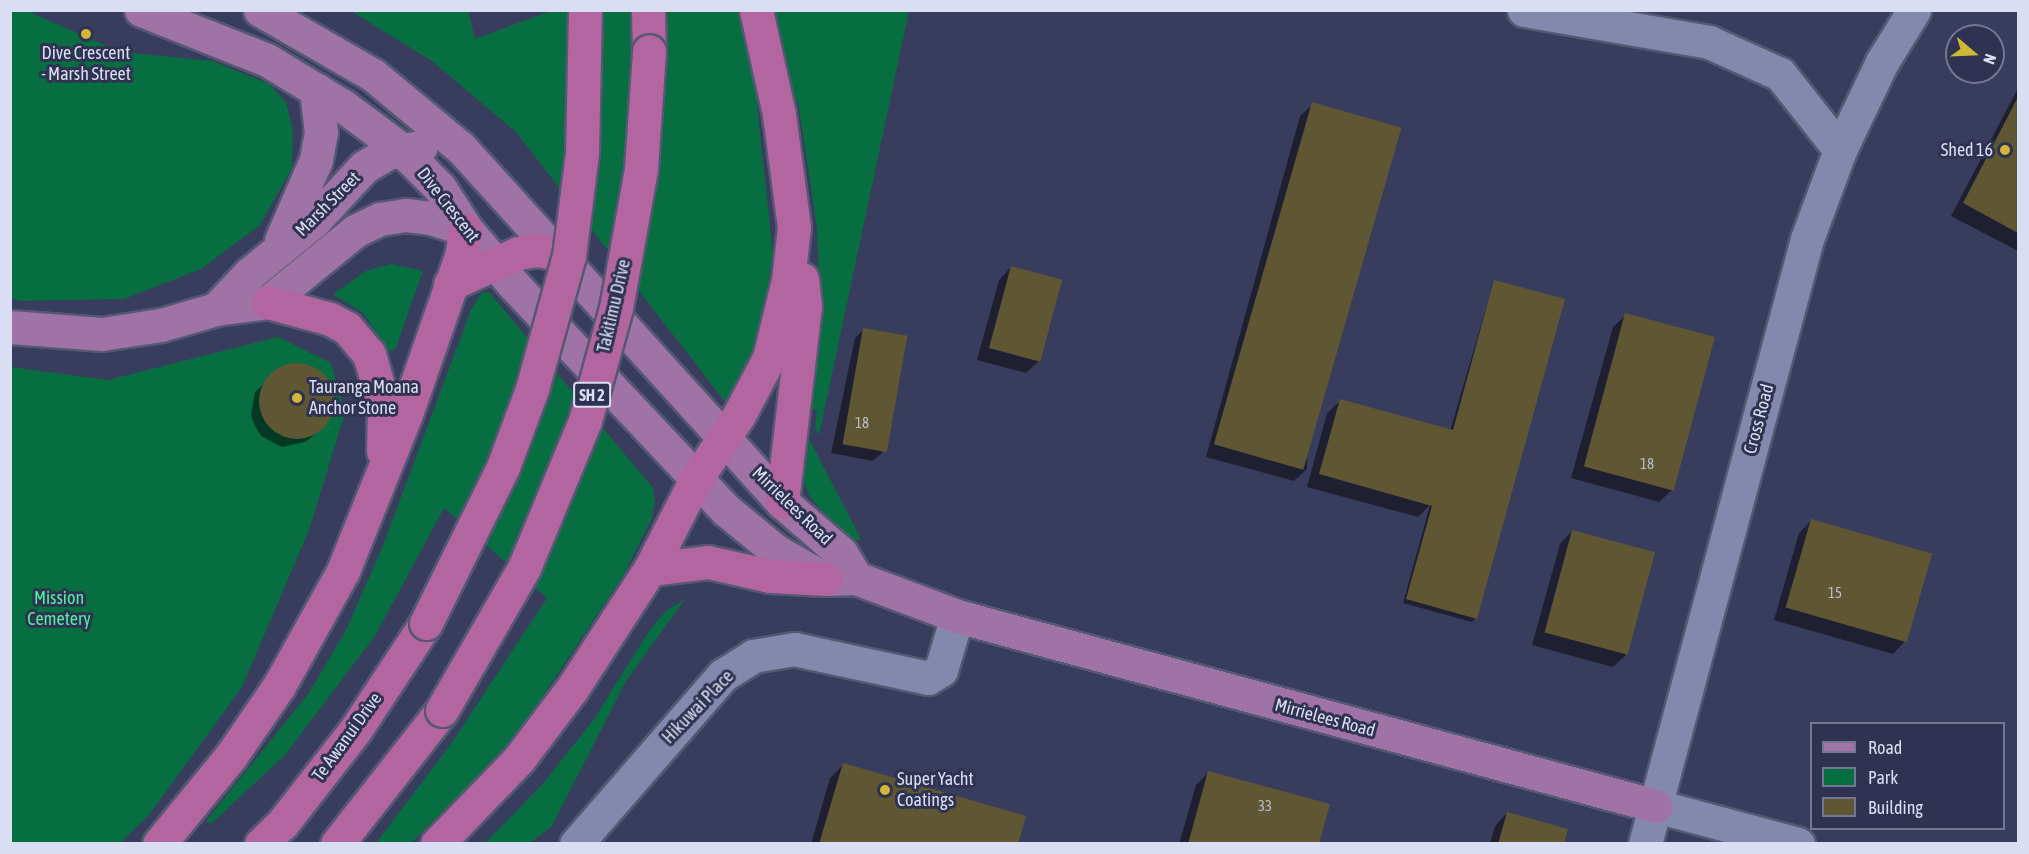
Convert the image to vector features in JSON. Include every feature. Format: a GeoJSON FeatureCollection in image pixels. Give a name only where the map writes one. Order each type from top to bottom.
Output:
{"type":"FeatureCollection","features":[{"type":"Feature","properties":{"kind":"highway","name":"Te Awanui Drive"},"geometry":{"type":"LineString","coordinates":[[261,843],[282,824],[356,729],[426,623],[488,501],[511,447],[532,389],[569,256],[582,153],[585,10]]}},
{"type":"Feature","properties":{"kind":"highway","name":"Takitimu Drive"},"geometry":{"type":"LineString","coordinates":[[337,843],[442,710],[524,568],[585,421],[616,308],[641,169],[649,51],[648,10]]}},
{"type":"Feature","properties":{"kind":"highway"},"geometry":{"type":"LineString","coordinates":[[756,10],[778,114],[805,306],[782,502]]}},
{"type":"Feature","properties":{"kind":"highway"},"geometry":{"type":"LineString","coordinates":[[438,843],[519,759],[572,688],[650,569],[696,479],[757,386],[768,358],[788,280],[794,226]]}},
{"type":"Feature","properties":{"kind":"highway"},"geometry":{"type":"LineString","coordinates":[[159,843],[231,756],[279,686],[343,572],[381,483],[461,256],[466,229]]}},
{"type":"Feature","properties":{"kind":"highway"},"geometry":{"type":"LineString","coordinates":[[450,284],[494,261],[538,250],[559,254]]}},
{"type":"Feature","properties":{"kind":"highway"},"geometry":{"type":"LineString","coordinates":[[268,302],[330,319],[346,328],[369,354],[384,406],[381,483]]}},
{"type":"Feature","properties":{"kind":"highway"},"geometry":{"type":"LineString","coordinates":[[650,569],[708,562],[770,576],[840,579]]}},
{"type":"Feature","properties":{"kind":"main road","name":"Dive Crescent"},"geometry":{"type":"LineString","coordinates":[[141,10],[267,60],[316,89],[401,149],[440,188],[466,229],[494,261],[696,479]]}},
{"type":"Feature","properties":{"kind":"main road"},"geometry":{"type":"LineString","coordinates":[[260,10],[366,70],[461,148],[724,437]]}},
{"type":"Feature","properties":{"kind":"main road"},"geometry":{"type":"LineString","coordinates":[[273,255],[294,218],[316,160],[321,133],[316,89]]}},
{"type":"Feature","properties":{"kind":"main road","name":"Marsh Street"},"geometry":{"type":"LineString","coordinates":[[216,309],[273,255],[314,221],[364,167],[401,149],[440,144],[461,148]]}},
{"type":"Feature","properties":{"kind":"main road","name":"Marsh Street"},"geometry":{"type":"LineString","coordinates":[[10,327],[102,334],[161,325],[216,309],[268,302],[355,231],[380,219],[422,217],[466,229]]}},
{"type":"Feature","properties":{"kind":"main road","name":"Mirrielees Road"},"geometry":{"type":"LineString","coordinates":[[724,437],[782,502],[841,553],[840,579]]}},
{"type":"Feature","properties":{"kind":"main road","name":"Mirrielees Road"},"geometry":{"type":"LineString","coordinates":[[696,479],[726,510],[776,551],[840,579],[957,616],[1656,807]]}},
{"type":"Feature","properties":{"kind":"street"},"geometry":{"type":"LineString","coordinates":[[1524,10],[1709,42],[1780,74],[1840,150]]}},
{"type":"Feature","properties":{"kind":"street","name":"Cross Road"},"geometry":{"type":"LineString","coordinates":[[1645,843],[1807,239],[1840,150],[1882,62],[1914,10]]}},
{"type":"Feature","properties":{"kind":"street","name":"Hikuwai Place"},"geometry":{"type":"LineString","coordinates":[[576,843],[723,675],[753,656],[794,650],[928,678],[942,670],[957,616]]}},
{"type":"Feature","properties":{"kind":"street","name":"Mirrielees Road"},"geometry":{"type":"LineString","coordinates":[[1656,807],[1798,843]]}},
{"type":"Feature","properties":{"kind":"green space"},"geometry":{"type":"Polygon","coordinates":[[[11,10],[27,11],[121,52],[213,61],[269,84],[286,102],[293,132],[292,168],[260,225],[201,269],[124,299],[20,301],[11,298],[11,10]]]}},
{"type":"Feature","properties":{"kind":"green space"},"geometry":{"type":"Polygon","coordinates":[[[351,11],[468,11],[475,39],[551,11],[909,11],[819,435],[815,428],[817,410],[808,408],[821,336],[817,228],[798,102],[757,105],[773,254],[759,342],[726,403],[516,132],[432,61],[351,11]]]}},
{"type":"Feature","properties":{"kind":"green space"},"geometry":{"type":"Polygon","coordinates":[[[391,264],[423,271],[395,350],[389,351],[363,313],[333,294],[366,271],[391,264]]]}},
{"type":"Feature","properties":{"kind":"green space"},"geometry":{"type":"Polygon","coordinates":[[[489,292],[653,488],[655,503],[651,520],[624,574],[513,741],[411,843],[376,843],[451,744],[547,598],[444,508],[375,636],[285,755],[211,824],[206,821],[309,693],[346,630],[382,548],[471,310],[481,293],[489,292]]]}},
{"type":"Feature","properties":{"kind":"green space","name":"Mission Cemetery"},"geometry":{"type":"Polygon","coordinates":[[[278,337],[331,363],[345,413],[309,530],[242,687],[149,815],[120,843],[11,843],[11,367],[108,380],[278,337]]]}},
{"type":"Feature","properties":{"kind":"green space"},"geometry":{"type":"Polygon","coordinates":[[[807,424],[808,437],[861,539],[856,540],[834,524],[810,497],[804,483],[801,455],[807,424]]]}},
{"type":"Feature","properties":{"kind":"green space"},"geometry":{"type":"Polygon","coordinates":[[[685,599],[626,681],[552,826],[530,843],[485,843],[542,785],[594,719],[649,631],[666,611],[685,599]]]}},
{"type":"Feature","properties":{"kind":"building","name":"Shed 16"},"geometry":{"type":"Polygon","coordinates":[[[2018,97],[2018,233],[1963,203],[2018,97]]]}},
{"type":"Feature","properties":{"kind":"building"},"geometry":{"type":"Polygon","coordinates":[[[1312,102],[1401,128],[1303,470],[1214,444],[1312,102]]]}},
{"type":"Feature","properties":{"kind":"building"},"geometry":{"type":"Polygon","coordinates":[[[1011,266],[1062,280],[1040,362],[989,348],[1011,266]]]}},
{"type":"Feature","properties":{"kind":"building"},"geometry":{"type":"Polygon","coordinates":[[[1494,280],[1565,299],[1477,619],[1406,599],[1432,506],[1319,474],[1340,399],[1453,430],[1494,280]]]}},
{"type":"Feature","properties":{"kind":"building"},"geometry":{"type":"Polygon","coordinates":[[[1625,313],[1715,337],[1674,491],[1584,467],[1625,313]]]}},
{"type":"Feature","properties":{"kind":"building"},"geometry":{"type":"Polygon","coordinates":[[[863,328],[907,336],[887,452],[843,444],[863,328]]]}},
{"type":"Feature","properties":{"kind":"building","name":"Tauranga Moana Anchor Stone"},"geometry":{"type":"Polygon","coordinates":[[[297,363],[311,366],[324,374],[332,387],[335,401],[332,415],[324,428],[311,436],[297,439],[283,436],[270,428],[262,415],[259,401],[262,387],[270,374],[283,366],[297,363]]]}},
{"type":"Feature","properties":{"kind":"building"},"geometry":{"type":"Polygon","coordinates":[[[1811,519],[1932,554],[1907,642],[1786,607],[1811,519]]]}},
{"type":"Feature","properties":{"kind":"building"},"geometry":{"type":"Polygon","coordinates":[[[1572,530],[1655,552],[1628,655],[1545,632],[1572,530]]]}},
{"type":"Feature","properties":{"kind":"building","name":"Super Yacht Coatings"},"geometry":{"type":"Polygon","coordinates":[[[843,763],[1026,816],[1018,844],[819,844],[843,763]]]}},
{"type":"Feature","properties":{"kind":"building"},"geometry":{"type":"Polygon","coordinates":[[[1208,771],[1330,804],[1319,844],[1188,844],[1208,771]]]}},
{"type":"Feature","properties":{"kind":"building"},"geometry":{"type":"Polygon","coordinates":[[[1507,812],[1568,829],[1564,844],[1498,844],[1507,812]]]}},
{"type":"Feature","properties":{"kind":"place","name":"Dive Crescent - Marsh Street"},"geometry":{"type":"Point","coordinates":[86,34]}},
{"type":"Feature","properties":{"kind":"place","name":"Shed 16"},"geometry":{"type":"Point","coordinates":[2005,150]}},
{"type":"Feature","properties":{"kind":"place","name":"Tauranga Moana Anchor Stone"},"geometry":{"type":"Point","coordinates":[297,398]}},
{"type":"Feature","properties":{"kind":"place","name":"Super Yacht Coatings"},"geometry":{"type":"Point","coordinates":[885,790]}}]}
